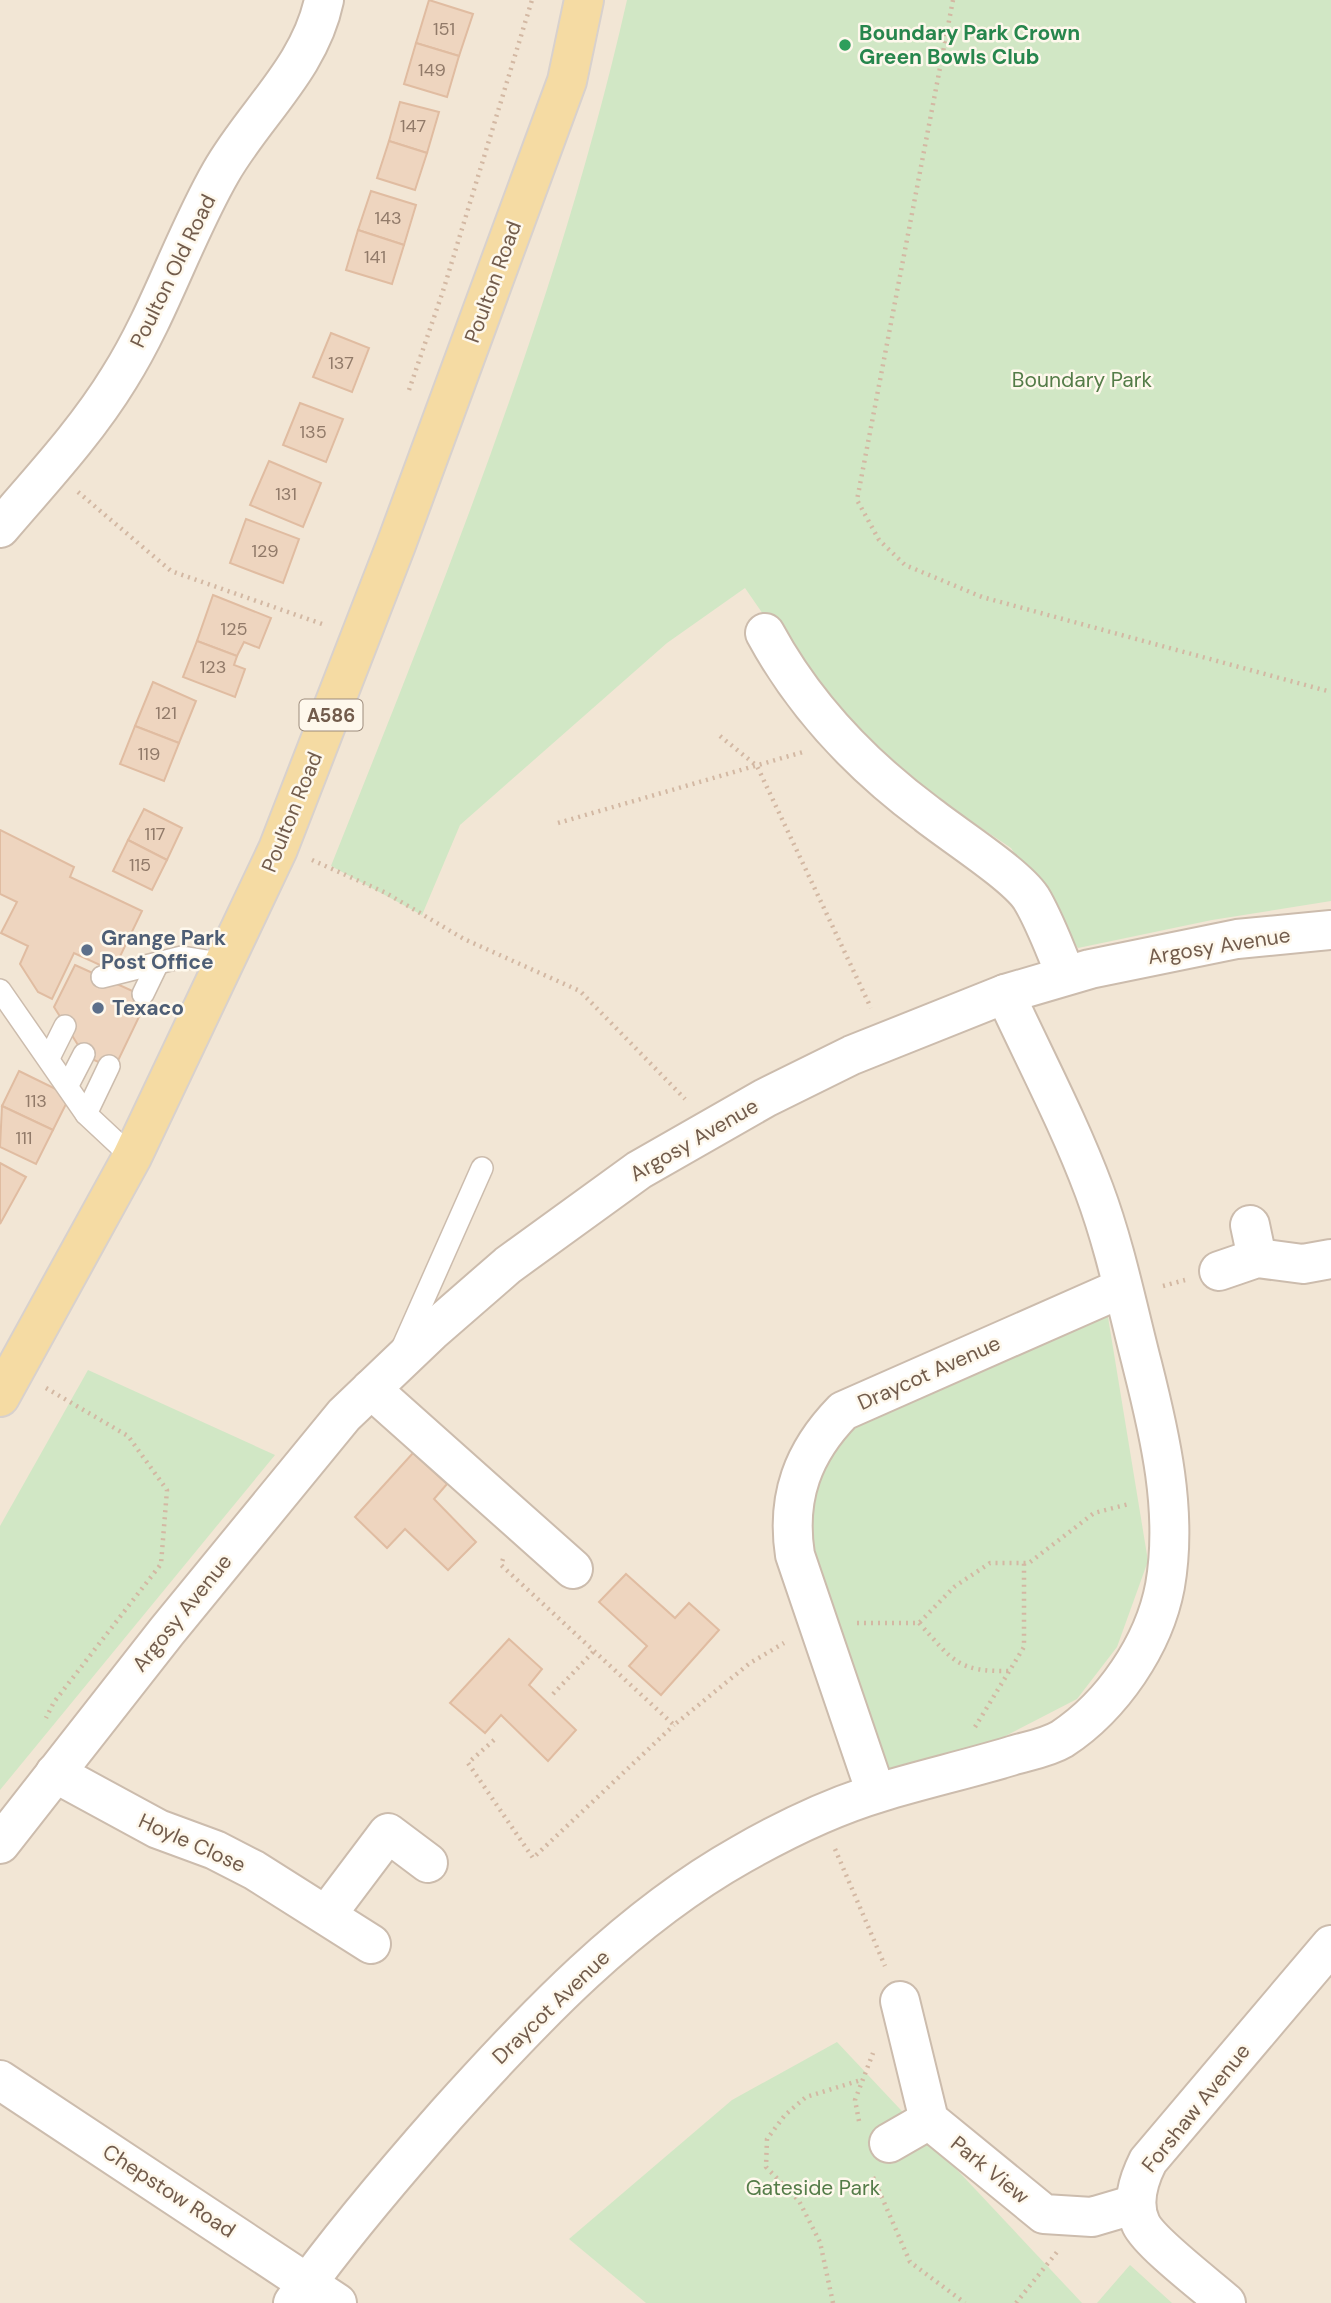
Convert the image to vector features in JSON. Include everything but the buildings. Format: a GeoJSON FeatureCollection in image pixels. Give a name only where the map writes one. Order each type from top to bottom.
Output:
{"type":"FeatureCollection","features":[{"type":"Feature","properties":{"kind":"main road","name":"Poulton Road"},"geometry":{"type":"LineString","coordinates":[[8,1383],[132,1157],[226,964],[278,849],[379,593],[567,82],[584,0]]}},
{"type":"Feature","properties":{"kind":"street","name":"Poulton Old Road"},"geometry":{"type":"LineString","coordinates":[[0,528],[52,468],[119,378],[221,172],[303,57],[321,16],[324,0]]}},
{"type":"Feature","properties":{"kind":"street"},"geometry":{"type":"LineString","coordinates":[[765,633],[786,673],[843,741],[906,799],[1004,871],[1030,896],[1066,975]]}},
{"type":"Feature","properties":{"kind":"street","name":"Argosy Avenue"},"geometry":{"type":"LineString","coordinates":[[0,1844],[294,1474],[383,1378],[508,1265],[561,1223],[639,1170],[765,1098],[886,1041],[1005,994],[1066,975],[1237,939],[1331,930]]}},
{"type":"Feature","properties":{"kind":"street","name":"Draycot Avenue"},"geometry":{"type":"LineString","coordinates":[[313,2296],[397,2170],[478,2079],[538,2018],[625,1937],[683,1892],[742,1854],[876,1793],[1056,1742],[1083,1723],[1111,1694],[1155,1622],[1165,1586],[1167,1494],[1156,1418],[1095,1192],[1005,994]]}},
{"type":"Feature","properties":{"kind":"street"},"geometry":{"type":"LineString","coordinates":[[1219,1271],[1254,1242],[1303,1264],[1331,1259]]}},
{"type":"Feature","properties":{"kind":"street","name":"Draycot Avenue"},"geometry":{"type":"LineString","coordinates":[[876,1793],[820,1621],[794,1555],[790,1529],[807,1456],[823,1432],[843,1411],[1123,1292]]}},
{"type":"Feature","properties":{"kind":"street"},"geometry":{"type":"LineString","coordinates":[[383,1378],[513,1514],[573,1569]]}},
{"type":"Feature","properties":{"kind":"street","name":"Hoyle Close"},"geometry":{"type":"LineString","coordinates":[[55,1773],[158,1829],[215,1850],[254,1870],[371,1944]]}},
{"type":"Feature","properties":{"kind":"street"},"geometry":{"type":"LineString","coordinates":[[327,1914],[388,1833],[428,1863]]}},
{"type":"Feature","properties":{"kind":"street","name":"Forshaw Avenue"},"geometry":{"type":"LineString","coordinates":[[1136,2204],[1138,2180],[1148,2161],[1331,1945]]}},
{"type":"Feature","properties":{"kind":"street"},"geometry":{"type":"LineString","coordinates":[[889,2143],[929,2120],[900,2001]]}},
{"type":"Feature","properties":{"kind":"street","name":"Chepstow Road"},"geometry":{"type":"LineString","coordinates":[[0,2080],[313,2296]]}},
{"type":"Feature","properties":{"kind":"street","name":"Park View"},"geometry":{"type":"LineString","coordinates":[[929,2120],[1044,2214],[1092,2217],[1136,2204]]}},
{"type":"Feature","properties":{"kind":"street"},"geometry":{"type":"LineString","coordinates":[[1136,2204],[1141,2226],[1226,2303]]}},
{"type":"Feature","properties":{"kind":"lane"},"geometry":{"type":"LineString","coordinates":[[114,978],[182,957],[226,964]]}},
{"type":"Feature","properties":{"kind":"lane"},"geometry":{"type":"LineString","coordinates":[[143,994],[158,963]]}},
{"type":"Feature","properties":{"kind":"lane"},"geometry":{"type":"LineString","coordinates":[[0,990],[86,1114],[132,1157]]}},
{"type":"Feature","properties":{"kind":"lane"},"geometry":{"type":"LineString","coordinates":[[49,1058],[65,1026]]}},
{"type":"Feature","properties":{"kind":"lane"},"geometry":{"type":"LineString","coordinates":[[68,1085],[84,1054]]}},
{"type":"Feature","properties":{"kind":"lane"},"geometry":{"type":"LineString","coordinates":[[86,1114],[109,1066]]}},
{"type":"Feature","properties":{"kind":"lane"},"geometry":{"type":"LineString","coordinates":[[383,1378],[482,1168]]}},
{"type":"Feature","properties":{"kind":"path"},"geometry":{"type":"LineString","coordinates":[[407,394],[443,290],[532,0]]}},
{"type":"Feature","properties":{"kind":"path"},"geometry":{"type":"LineString","coordinates":[[953,0],[857,500],[873,530],[905,565],[982,597],[1331,692]]}},
{"type":"Feature","properties":{"kind":"path"},"geometry":{"type":"LineString","coordinates":[[52,468],[171,571],[327,626]]}},
{"type":"Feature","properties":{"kind":"path"},"geometry":{"type":"LineString","coordinates":[[322,638],[332,613]]}},
{"type":"Feature","properties":{"kind":"path"},"geometry":{"type":"LineString","coordinates":[[720,736],[757,766],[886,1041]]}},
{"type":"Feature","properties":{"kind":"path"},"geometry":{"type":"LineString","coordinates":[[558,823],[843,741]]}},
{"type":"Feature","properties":{"kind":"path"},"geometry":{"type":"LineString","coordinates":[[278,849],[331,866],[386,893],[464,939],[580,990],[713,1128]]}},
{"type":"Feature","properties":{"kind":"path"},"geometry":{"type":"LineString","coordinates":[[1123,1292],[1219,1271]]}},
{"type":"Feature","properties":{"kind":"path"},"geometry":{"type":"LineString","coordinates":[[8,1383],[128,1436],[167,1490],[161,1564],[54,1702],[42,1727]]}},
{"type":"Feature","properties":{"kind":"path"},"geometry":{"type":"LineString","coordinates":[[919,1623],[954,1587],[990,1563],[1029,1563],[1094,1513],[1167,1494]]}},
{"type":"Feature","properties":{"kind":"path"},"geometry":{"type":"LineString","coordinates":[[513,1514],[501,1565],[674,1725]]}},
{"type":"Feature","properties":{"kind":"path"},"geometry":{"type":"LineString","coordinates":[[944,1775],[1024,1647],[1024,1563]]}},
{"type":"Feature","properties":{"kind":"path"},"geometry":{"type":"LineString","coordinates":[[494,1740],[468,1763],[533,1858],[674,1725],[750,1663],[820,1621],[919,1623],[956,1664],[989,1671],[1010,1671]]}},
{"type":"Feature","properties":{"kind":"path"},"geometry":{"type":"LineString","coordinates":[[553,1694],[594,1651]]}},
{"type":"Feature","properties":{"kind":"path"},"geometry":{"type":"LineString","coordinates":[[833,2303],[820,2242],[799,2201],[766,2167],[767,2139],[785,2115],[806,2097],[861,2080]]}},
{"type":"Feature","properties":{"kind":"path"},"geometry":{"type":"LineString","coordinates":[[1016,2303],[1044,2265],[1092,2217]]}},
{"type":"Feature","properties":{"kind":"shaded area"},"geometry":{"type":"Polygon","coordinates":[[[0,0],[1331,0],[1331,2303],[0,2303],[0,0]]]}},
{"type":"Feature","properties":{"kind":"green space","name":"Boundary Park"},"geometry":{"type":"Polygon","coordinates":[[[627,0],[1331,0],[1331,901],[1212,920],[1078,948],[1011,848],[911,781],[836,711],[801,669],[745,588],[667,643],[460,825],[422,915],[331,866],[457,546],[534,330],[600,111],[627,0]]]}},
{"type":"Feature","properties":{"kind":"green space"},"geometry":{"type":"Polygon","coordinates":[[[1107,1311],[1148,1561],[1117,1647],[1077,1699],[994,1742],[885,1772],[801,1522],[816,1464],[847,1422],[1107,1311]]]}},
{"type":"Feature","properties":{"kind":"green space"},"geometry":{"type":"Polygon","coordinates":[[[88,1370],[275,1455],[0,1790],[0,1526],[88,1370]]]}},
{"type":"Feature","properties":{"kind":"green space","name":"Gateside Park"},"geometry":{"type":"Polygon","coordinates":[[[837,2042],[1082,2303],[646,2303],[569,2239],[732,2100],[837,2042]]]}},
{"type":"Feature","properties":{"kind":"green space"},"geometry":{"type":"Polygon","coordinates":[[[1130,2265],[1172,2303],[1097,2303],[1130,2265]]]}},
{"type":"Feature","properties":{"kind":"place","name":"Boundary Park Crown Green Bowls Club"},"geometry":{"type":"Point","coordinates":[845,45]}},
{"type":"Feature","properties":{"kind":"place","name":"Grange Park Post Office"},"geometry":{"type":"Point","coordinates":[87,950]}},
{"type":"Feature","properties":{"kind":"place","name":"Texaco"},"geometry":{"type":"Point","coordinates":[98,1008]}}]}
